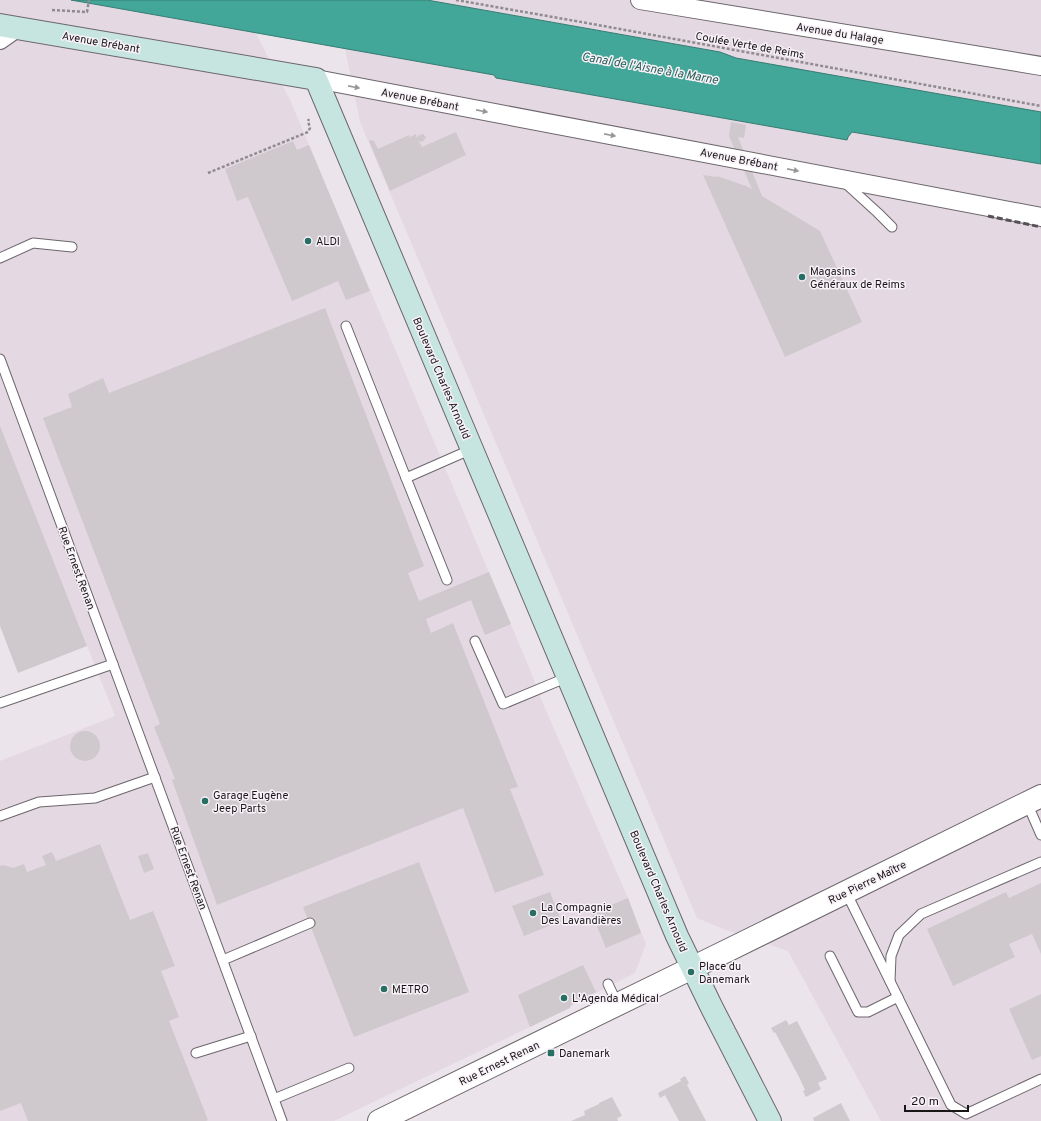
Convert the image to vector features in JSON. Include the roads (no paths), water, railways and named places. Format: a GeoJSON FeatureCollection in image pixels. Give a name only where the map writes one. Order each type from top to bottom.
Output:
{"type":"FeatureCollection","features":[{"type":"Feature","properties":{"kind":"main road","name":"Avenue Brébant"},"geometry":{"type":"LineString","coordinates":[[6,31],[316,79]]}},
{"type":"Feature","properties":{"kind":"main road","name":"Boulevard Charles Arnould"},"geometry":{"type":"LineString","coordinates":[[316,79],[677,936],[770,1121]]}},
{"type":"Feature","properties":{"kind":"street","name":"Avenue du Halage"},"geometry":{"type":"LineString","coordinates":[[640,0],[1041,66]]}},
{"type":"Feature","properties":{"kind":"street","name":"Avenue Brébant"},"geometry":{"type":"LineString","coordinates":[[316,79],[1041,217]]}},
{"type":"Feature","properties":{"kind":"street","name":"Rue Pierre Maître"},"geometry":{"type":"LineString","coordinates":[[692,968],[1034,800]]}},
{"type":"Feature","properties":{"kind":"street","name":"Rue Ernest Renan"},"geometry":{"type":"LineString","coordinates":[[379,1121],[692,968]]}},
{"type":"Feature","properties":{"kind":"lane"},"geometry":{"type":"LineString","coordinates":[[840,179],[892,227]]}},
{"type":"Feature","properties":{"kind":"lane"},"geometry":{"type":"LineString","coordinates":[[0,258],[33,243],[72,247]]}},
{"type":"Feature","properties":{"kind":"lane"},"geometry":{"type":"LineString","coordinates":[[346,326],[447,580]]}},
{"type":"Feature","properties":{"kind":"lane","name":"Rue Ernest Renan"},"geometry":{"type":"LineString","coordinates":[[0,359],[282,1121]]}},
{"type":"Feature","properties":{"kind":"lane"},"geometry":{"type":"LineString","coordinates":[[406,478],[472,449]]}},
{"type":"Feature","properties":{"kind":"lane"},"geometry":{"type":"LineString","coordinates":[[475,641],[503,704],[568,677]]}},
{"type":"Feature","properties":{"kind":"lane"},"geometry":{"type":"LineString","coordinates":[[0,703],[113,664]]}},
{"type":"Feature","properties":{"kind":"lane"},"geometry":{"type":"LineString","coordinates":[[0,816],[39,802],[95,798],[155,777]]}},
{"type":"Feature","properties":{"kind":"lane"},"geometry":{"type":"LineString","coordinates":[[1034,800],[1041,835]]}},
{"type":"Feature","properties":{"kind":"lane"},"geometry":{"type":"LineString","coordinates":[[890,982],[891,956],[899,935],[920,914],[1041,862]]}},
{"type":"Feature","properties":{"kind":"lane"},"geometry":{"type":"LineString","coordinates":[[846,892],[951,1106],[966,1114],[1041,1079]]}},
{"type":"Feature","properties":{"kind":"lane"},"geometry":{"type":"LineString","coordinates":[[223,960],[310,923]]}},
{"type":"Feature","properties":{"kind":"lane"},"geometry":{"type":"LineString","coordinates":[[830,956],[858,1012],[868,1012],[898,997]]}},
{"type":"Feature","properties":{"kind":"lane"},"geometry":{"type":"LineString","coordinates":[[608,984],[618,1005]]}},
{"type":"Feature","properties":{"kind":"lane"},"geometry":{"type":"LineString","coordinates":[[196,1053],[251,1036]]}},
{"type":"Feature","properties":{"kind":"lane"},"geometry":{"type":"LineString","coordinates":[[274,1099],[349,1068]]}},
{"type":"Feature","properties":{"kind":"water","name":"Canal de l'Aisne à la Marne"},"geometry":{"type":"Polygon","coordinates":[[[71,0],[427,0],[720,52],[736,58],[1041,112],[1041,164],[852,132],[847,140],[496,78],[494,75],[71,0]]]}},
{"type":"Feature","properties":{"kind":"railway"},"geometry":{"type":"LineString","coordinates":[[988,216],[1041,227]]}},
{"type":"Feature","properties":{"kind":"place","name":"ALDI"},"geometry":{"type":"Point","coordinates":[308,241]}},
{"type":"Feature","properties":{"kind":"place","name":"Magasins Généraux de Reims"},"geometry":{"type":"Point","coordinates":[802,277]}},
{"type":"Feature","properties":{"kind":"place","name":"Garage Eugène Jeep Parts"},"geometry":{"type":"Point","coordinates":[205,801]}},
{"type":"Feature","properties":{"kind":"place","name":"La Compagnie Des Lavandières"},"geometry":{"type":"Point","coordinates":[533,913]}},
{"type":"Feature","properties":{"kind":"place","name":"Place du Danemark"},"geometry":{"type":"Point","coordinates":[691,972]}},
{"type":"Feature","properties":{"kind":"place","name":"METRO"},"geometry":{"type":"Point","coordinates":[384,989]}},
{"type":"Feature","properties":{"kind":"place","name":"L'Agenda Médical"},"geometry":{"type":"Point","coordinates":[564,998]}},
{"type":"Feature","properties":{"kind":"place","name":"Danemark"},"geometry":{"type":"Point","coordinates":[551,1053]}}]}
